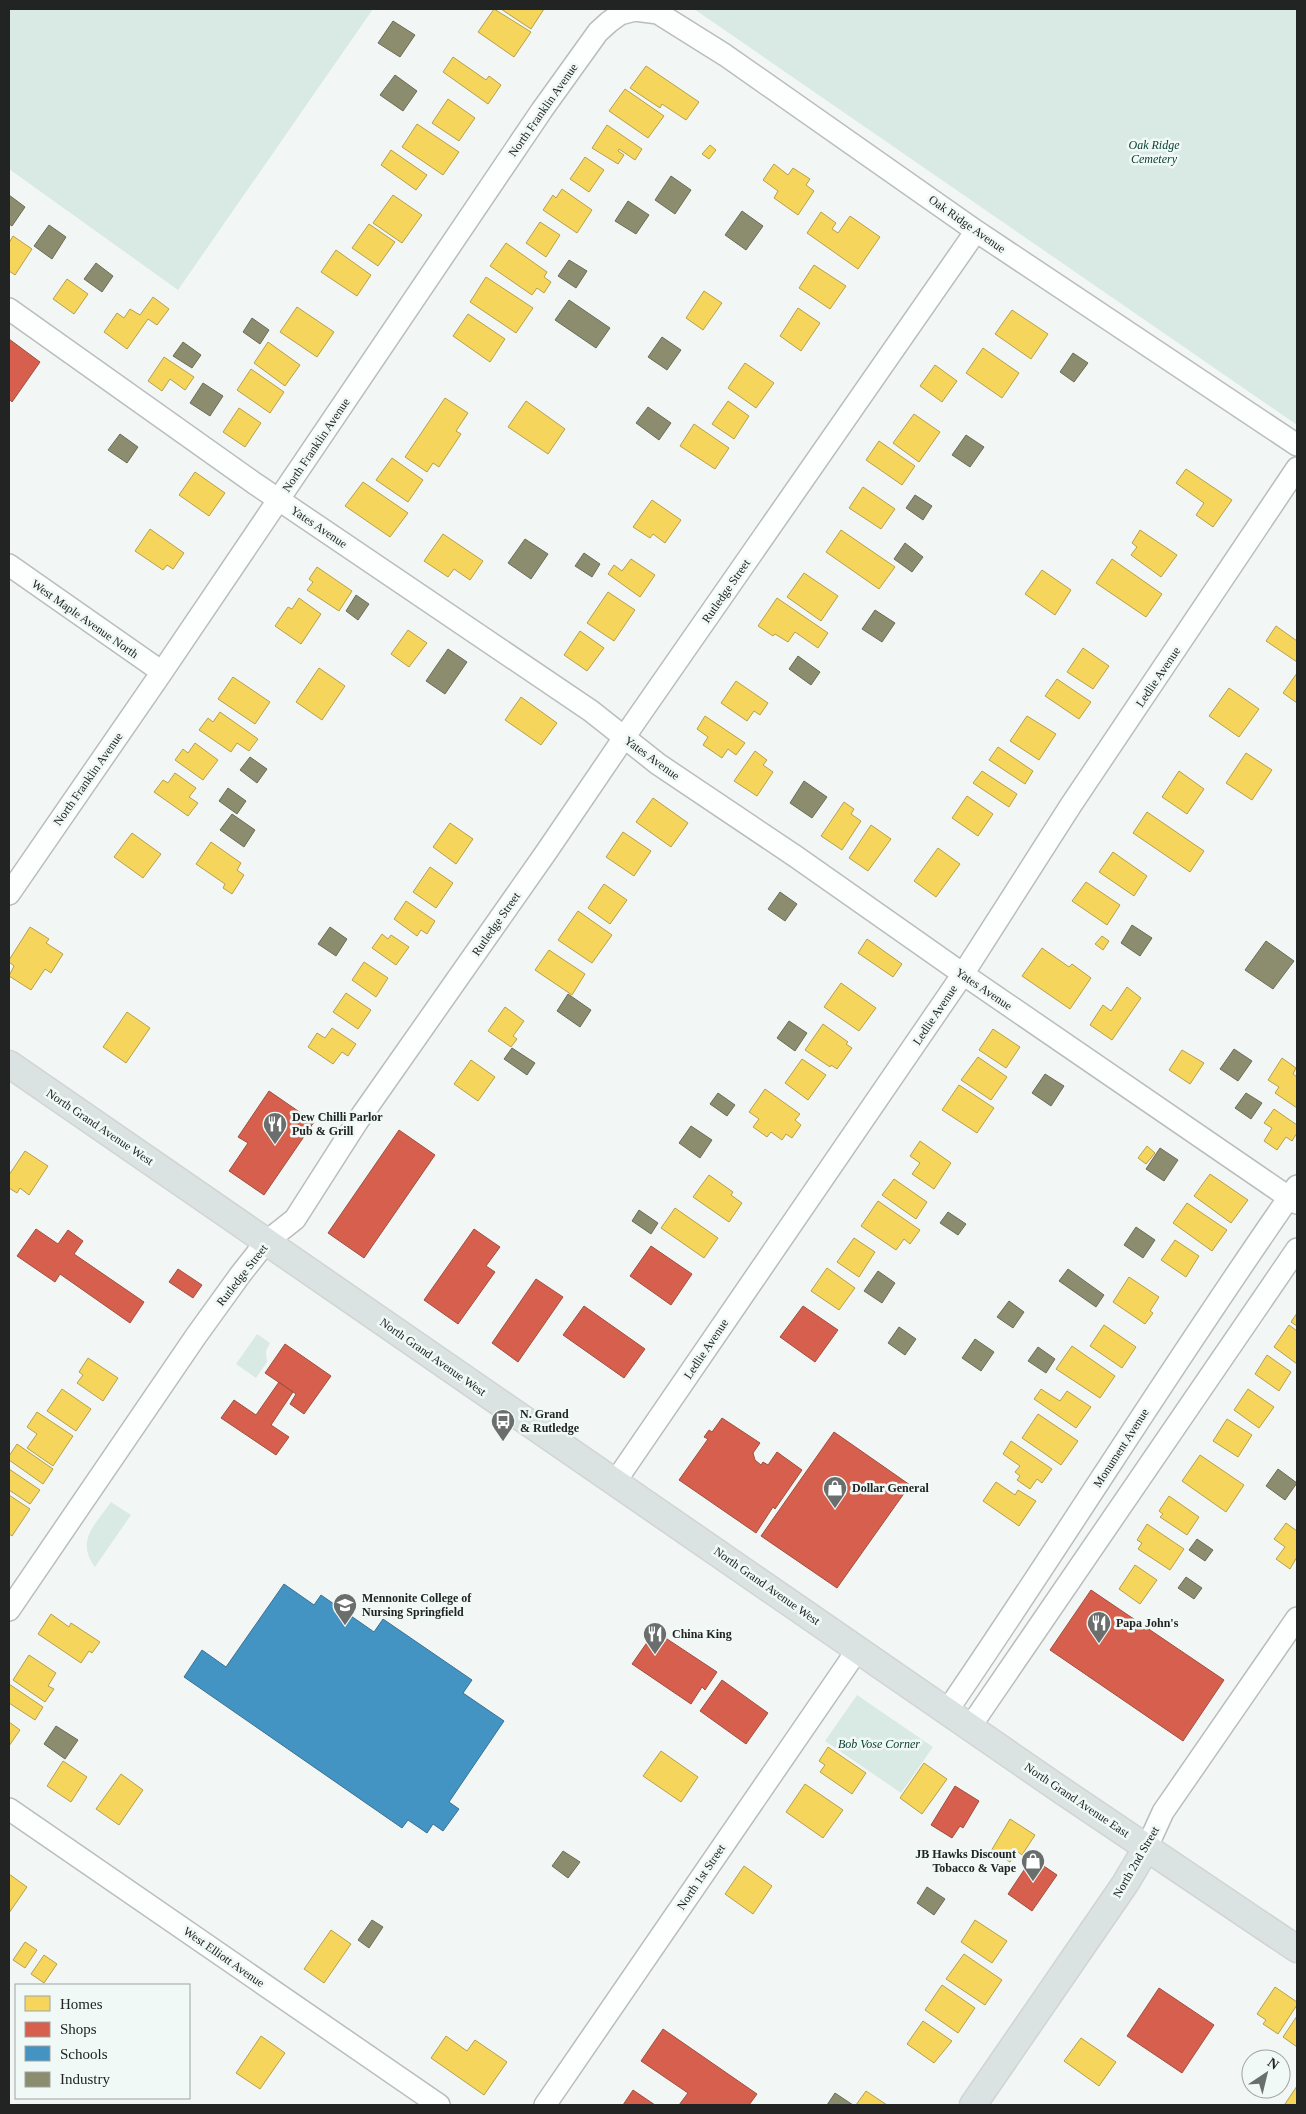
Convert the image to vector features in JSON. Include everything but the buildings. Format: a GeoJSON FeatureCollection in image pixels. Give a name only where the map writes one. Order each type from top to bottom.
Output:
{"type":"FeatureCollection","features":[{"type":"Feature","properties":{"kind":"main road","name":"North Grand Avenue West"},"geometry":{"type":"LineString","coordinates":[[9,1064],[858,1649]]}},
{"type":"Feature","properties":{"kind":"main road","name":"North Grand Avenue East"},"geometry":{"type":"LineString","coordinates":[[858,1649],[1297,1950]]}},
{"type":"Feature","properties":{"kind":"main road","name":"North 2nd Street"},"geometry":{"type":"LineString","coordinates":[[974,2105],[1125,1884],[1147,1848]]}},
{"type":"Feature","properties":{"kind":"street","name":"Oak Ridge Avenue"},"geometry":{"type":"LineString","coordinates":[[635,10],[658,14],[725,55],[976,231],[1297,446]]}},
{"type":"Feature","properties":{"kind":"street","name":"North Franklin Avenue"},"geometry":{"type":"LineString","coordinates":[[9,894],[279,500],[542,110],[580,57],[609,22],[620,14],[635,10]]}},
{"type":"Feature","properties":{"kind":"street","name":"Rutledge Street"},"geometry":{"type":"LineString","coordinates":[[9,1610],[196,1336],[245,1268],[266,1242],[295,1219],[357,1122],[976,231]]}},
{"type":"Feature","properties":{"kind":"street","name":"Yates Avenue"},"geometry":{"type":"LineString","coordinates":[[9,309],[279,500],[591,711],[658,764],[795,856],[963,974],[1295,1196]]}},
{"type":"Feature","properties":{"kind":"street","name":"Ledlie Avenue"},"geometry":{"type":"LineString","coordinates":[[615,1482],[963,974],[1072,805],[1297,468]]}},
{"type":"Feature","properties":{"kind":"street","name":"West Maple Avenue North"},"geometry":{"type":"LineString","coordinates":[[9,565],[162,672]]}},
{"type":"Feature","properties":{"kind":"street","name":"Monument Avenue"},"geometry":{"type":"LineString","coordinates":[[947,1711],[1052,1555],[1164,1382],[1295,1196]]}},
{"type":"Feature","properties":{"kind":"street"},"geometry":{"type":"LineString","coordinates":[[970,1727],[1297,1249]]}},
{"type":"Feature","properties":{"kind":"street"},"geometry":{"type":"LineString","coordinates":[[1164,1382],[1192,1402]]}},
{"type":"Feature","properties":{"kind":"street","name":"North 2nd Street"},"geometry":{"type":"LineString","coordinates":[[1147,1848],[1163,1812],[1297,1618]]}},
{"type":"Feature","properties":{"kind":"street","name":"North 1st Street"},"geometry":{"type":"LineString","coordinates":[[545,2105],[858,1649]]}},
{"type":"Feature","properties":{"kind":"street","name":"West Elliott Avenue"},"geometry":{"type":"LineString","coordinates":[[9,1808],[439,2105]]}},
{"type":"Feature","properties":{"kind":"green space"},"geometry":{"type":"Polygon","coordinates":[[[9,9],[373,9],[178,290],[9,169],[9,9]]]}},
{"type":"Feature","properties":{"kind":"green space","name":"Oak Ridge Cemetery"},"geometry":{"type":"Polygon","coordinates":[[[694,9],[1297,9],[1297,425],[694,9]]]}},
{"type":"Feature","properties":{"kind":"green space"},"geometry":{"type":"Polygon","coordinates":[[[257,1334],[270,1343],[266,1351],[267,1362],[256,1378],[236,1364],[257,1334]]]}},
{"type":"Feature","properties":{"kind":"green space"},"geometry":{"type":"Polygon","coordinates":[[[111,1502],[131,1515],[95,1567],[89,1557],[87,1540],[94,1525],[111,1502]]]}},
{"type":"Feature","properties":{"kind":"green space","name":"Bob Vose Corner"},"geometry":{"type":"Polygon","coordinates":[[[857,1695],[933,1747],[901,1793],[825,1741],[857,1695]]]}},
{"type":"Feature","properties":{"kind":"place","name":"Dew Chilli Parlor Pub & Grill"},"geometry":{"type":"Point","coordinates":[275,1145]}},
{"type":"Feature","properties":{"kind":"place","name":"N. Grand & Rutledge"},"geometry":{"type":"Point","coordinates":[503,1442]}},
{"type":"Feature","properties":{"kind":"place","name":"Dollar General"},"geometry":{"type":"Point","coordinates":[835,1509]}},
{"type":"Feature","properties":{"kind":"place","name":"Mennonite College of Nursing Springfield"},"geometry":{"type":"Point","coordinates":[345,1626]}},
{"type":"Feature","properties":{"kind":"place","name":"Papa John's"},"geometry":{"type":"Point","coordinates":[1099,1644]}},
{"type":"Feature","properties":{"kind":"place","name":"China King"},"geometry":{"type":"Point","coordinates":[655,1655]}},
{"type":"Feature","properties":{"kind":"place","name":"JB Hawks Discount Tobacco & Vape"},"geometry":{"type":"Point","coordinates":[1033,1882]}}]}
